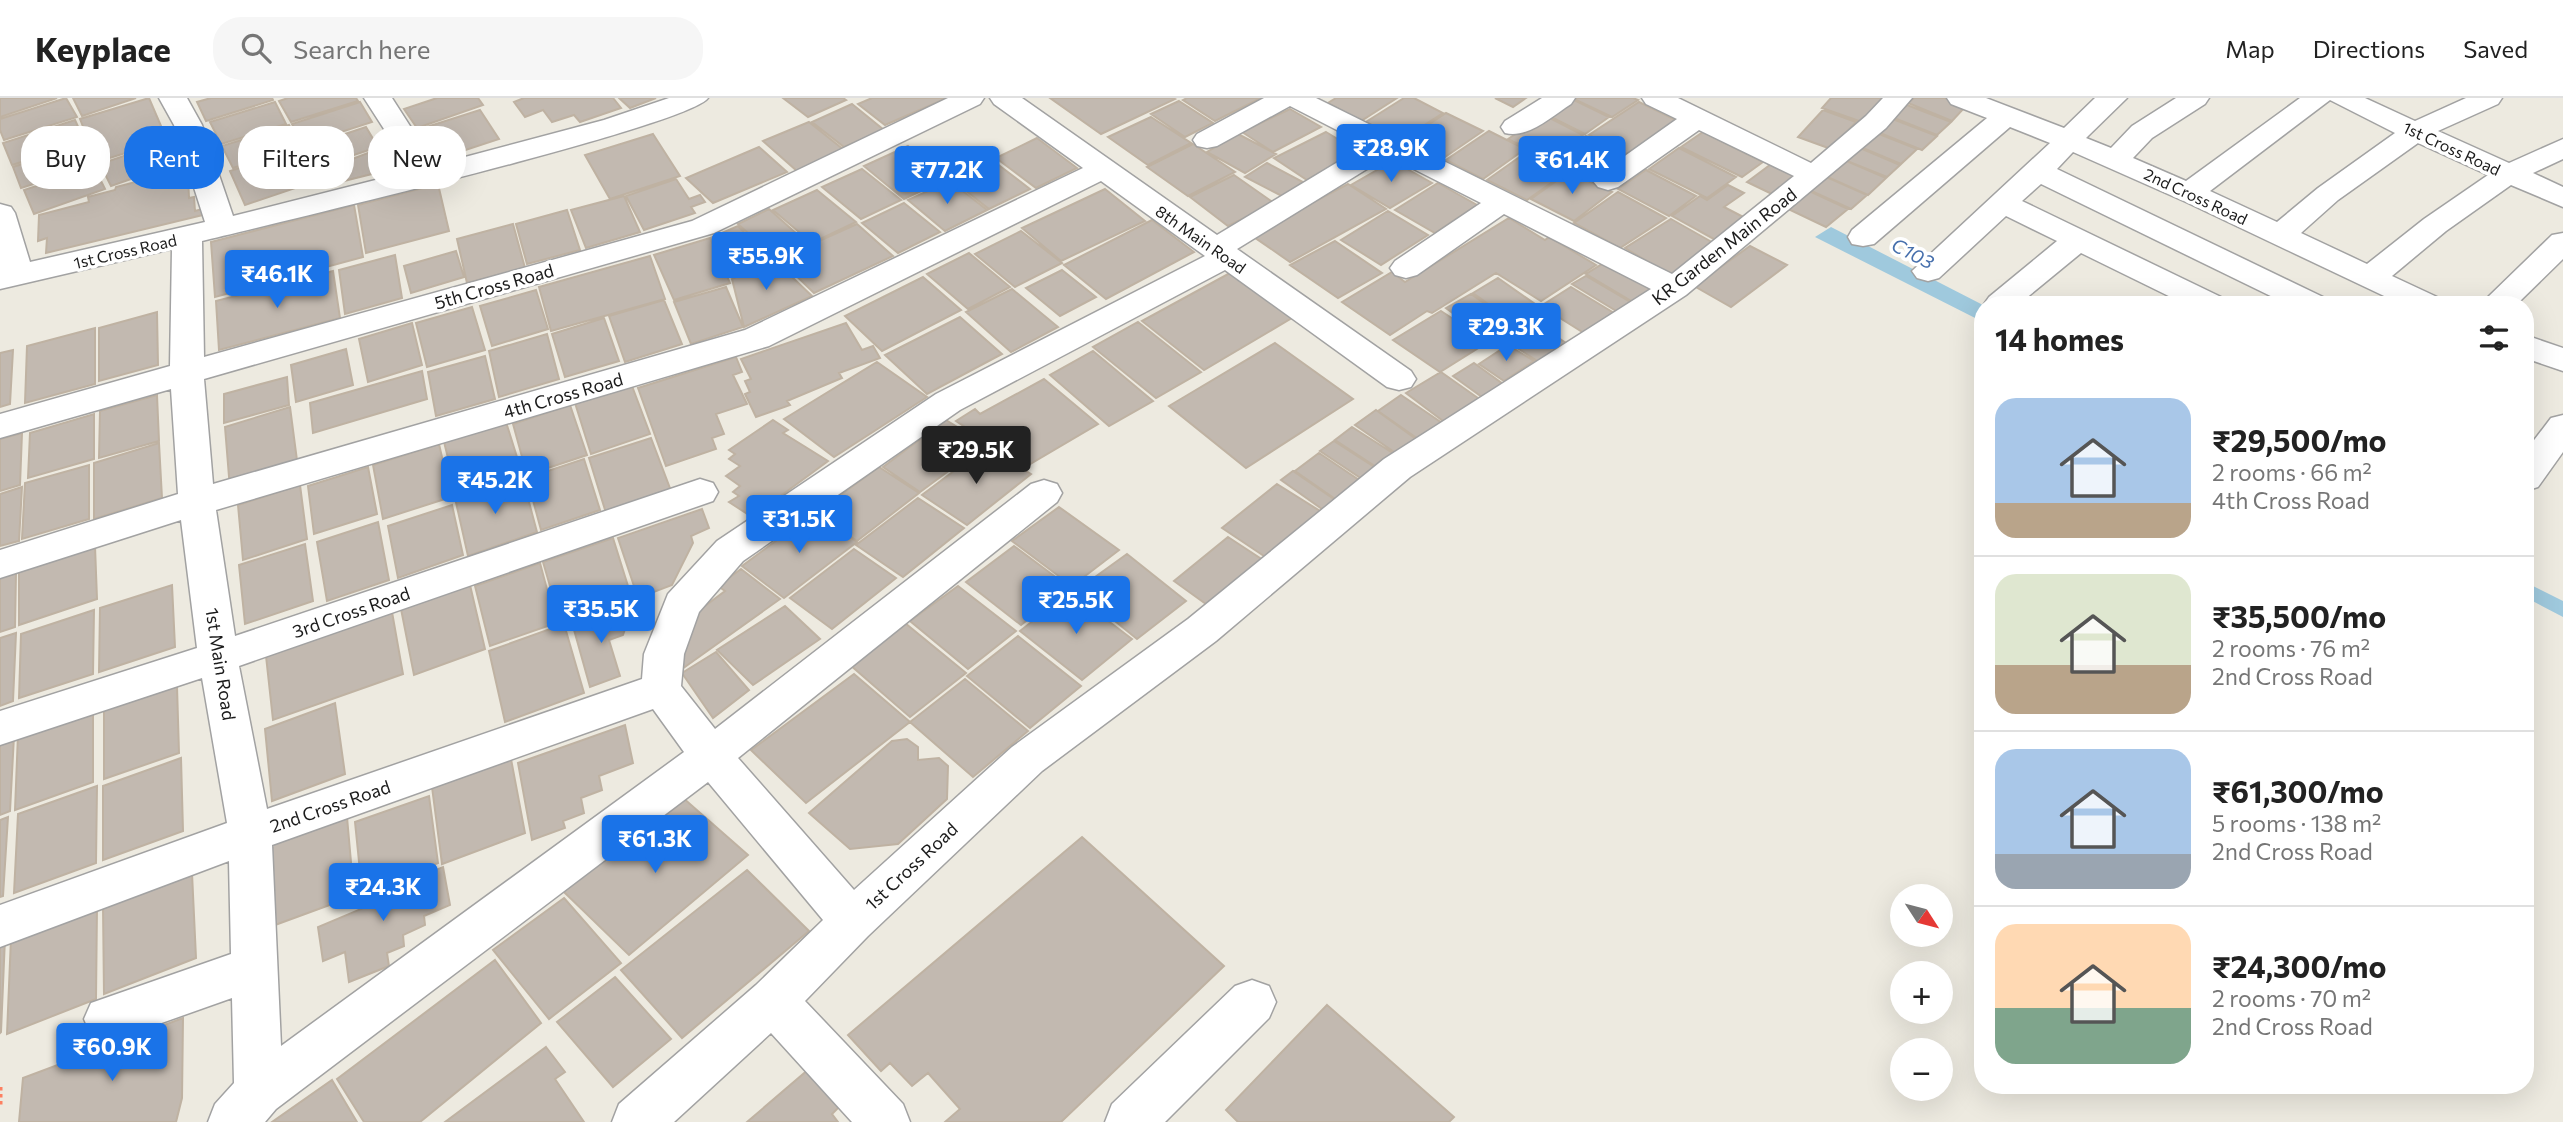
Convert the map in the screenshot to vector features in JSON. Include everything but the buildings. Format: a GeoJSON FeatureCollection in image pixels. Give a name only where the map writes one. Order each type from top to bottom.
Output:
{"type":"FeatureCollection","features":[{"type":"Feature","properties":{"kind":"street"},"geometry":{"type":"LineString","coordinates":[[173,98],[188,125],[222,228]]}},
{"type":"Feature","properties":{"kind":"street"},"geometry":{"type":"LineString","coordinates":[[378,98],[396,126]]}},
{"type":"Feature","properties":{"kind":"street","name":"1st Cross Road"},"geometry":{"type":"LineString","coordinates":[[466,166],[656,114],[694,98]]}},
{"type":"Feature","properties":{"kind":"street","name":"5th Cross Road"},"geometry":{"type":"LineString","coordinates":[[0,426],[703,227],[970,98]]}},
{"type":"Feature","properties":{"kind":"street","name":"8th Main Road"},"geometry":{"type":"LineString","coordinates":[[1004,98],[1399,379]]}},
{"type":"Feature","properties":{"kind":"street"},"geometry":{"type":"LineString","coordinates":[[1208,140],[1284,98]]}},
{"type":"Feature","properties":{"kind":"street"},"geometry":{"type":"LineString","coordinates":[[1295,98],[1675,288]]}},
{"type":"Feature","properties":{"kind":"street"},"geometry":{"type":"LineString","coordinates":[[1516,127],[1561,98]]}},
{"type":"Feature","properties":{"kind":"street"},"geometry":{"type":"LineString","coordinates":[[1656,98],[1815,175]]}},
{"type":"Feature","properties":{"kind":"street","name":"KR Garden Main Road"},"geometry":{"type":"LineString","coordinates":[[1202,630],[1397,468],[1675,288],[1815,175],[1876,122],[1898,98]]}},
{"type":"Feature","properties":{"kind":"street","name":"2nd Cross Road"},"geometry":{"type":"LineString","coordinates":[[1961,98],[2010,109],[2409,296]]}},
{"type":"Feature","properties":{"kind":"street"},"geometry":{"type":"LineString","coordinates":[[1928,271],[2038,171],[2098,108],[2113,98]]}},
{"type":"Feature","properties":{"kind":"street"},"geometry":{"type":"LineString","coordinates":[[2116,159],[2142,132],[2195,98]]}},
{"type":"Feature","properties":{"kind":"street"},"geometry":{"type":"LineString","coordinates":[[2190,192],[2318,98]]}},
{"type":"Feature","properties":{"kind":"street","name":"1st Cross Road"},"geometry":{"type":"LineString","coordinates":[[2342,98],[2563,198]]}},
{"type":"Feature","properties":{"kind":"street"},"geometry":{"type":"LineString","coordinates":[[2281,235],[2328,194],[2416,131],[2488,98]]}},
{"type":"Feature","properties":{"kind":"street"},"geometry":{"type":"LineString","coordinates":[[1863,237],[2010,109]]}},
{"type":"Feature","properties":{"kind":"street"},"geometry":{"type":"LineString","coordinates":[[1608,181],[1697,118]]}},
{"type":"Feature","properties":{"kind":"street"},"geometry":{"type":"LineString","coordinates":[[852,921],[711,756],[662,689],[664,654],[682,605],[730,551],[948,402],[1221,253],[1386,145]]}},
{"type":"Feature","properties":{"kind":"street"},"geometry":{"type":"LineString","coordinates":[[2370,278],[2435,225],[2508,174],[2563,148]]}},
{"type":"Feature","properties":{"kind":"street","name":"4th Cross Road"},"geometry":{"type":"LineString","coordinates":[[0,564],[197,502],[757,338],[1103,169]]}},
{"type":"Feature","properties":{"kind":"street"},"geometry":{"type":"LineString","coordinates":[[2038,171],[2296,296]]}},
{"type":"Feature","properties":{"kind":"street","name":"1st Cross Road"},"geometry":{"type":"LineString","coordinates":[[9,277],[376,189]]}},
{"type":"Feature","properties":{"kind":"street"},"geometry":{"type":"LineString","coordinates":[[1406,268],[1503,201]]}},
{"type":"Feature","properties":{"kind":"street"},"geometry":{"type":"LineString","coordinates":[[2003,204],[2193,296]]}},
{"type":"Feature","properties":{"kind":"street"},"geometry":{"type":"LineString","coordinates":[[0,213],[9,277]]}},
{"type":"Feature","properties":{"kind":"street","name":"1st Main Road"},"geometry":{"type":"LineString","coordinates":[[187,236],[187,373],[197,502],[218,657],[250,834],[255,968],[246,1107]]}},
{"type":"Feature","properties":{"kind":"street"},"geometry":{"type":"LineString","coordinates":[[2010,296],[2078,240]]}},
{"type":"Feature","properties":{"kind":"street"},"geometry":{"type":"LineString","coordinates":[[2507,296],[2563,243]]}},
{"type":"Feature","properties":{"kind":"street"},"geometry":{"type":"LineString","coordinates":[[2146,296],[2162,281]]}},
{"type":"Feature","properties":{"kind":"street"},"geometry":{"type":"LineString","coordinates":[[2534,349],[2563,360]]}},
{"type":"Feature","properties":{"kind":"street"},"geometry":{"type":"LineString","coordinates":[[2537,474],[2563,427]]}},
{"type":"Feature","properties":{"kind":"street","name":"3rd Cross Road"},"geometry":{"type":"LineString","coordinates":[[0,728],[218,657],[700,492]]}},
{"type":"Feature","properties":{"kind":"street"},"geometry":{"type":"LineString","coordinates":[[246,1107],[711,756],[1044,493]]}},
{"type":"Feature","properties":{"kind":"street","name":"1st Cross Road"},"geometry":{"type":"LineString","coordinates":[[636,1122],[774,1001],[852,921],[1027,759],[1202,630]]}},
{"type":"Feature","properties":{"kind":"street","name":"2nd Cross Road"},"geometry":{"type":"LineString","coordinates":[[0,926],[250,834],[662,689]]}},
{"type":"Feature","properties":{"kind":"street"},"geometry":{"type":"LineString","coordinates":[[108,1019],[255,968]]}},
{"type":"Feature","properties":{"kind":"street"},"geometry":{"type":"LineString","coordinates":[[774,1001],[885,1122]]}},
{"type":"Feature","properties":{"kind":"street"},"geometry":{"type":"LineString","coordinates":[[1130,1122],[1252,1002]]}},
{"type":"Feature","properties":{"kind":"path"},"geometry":{"type":"LineString","coordinates":[[0,1087],[0,1108]]}},
{"type":"Feature","properties":{"kind":"water"},"geometry":{"type":"Polygon","coordinates":[[[1831,227],[1974,300],[1974,317],[1815,237],[1831,227]]]}},
{"type":"Feature","properties":{"kind":"water"},"geometry":{"type":"Polygon","coordinates":[[[2534,586],[2563,601],[2563,617],[2534,602],[2534,586]]]}},
{"type":"Feature","properties":{"kind":"water label","name":"C103"},"geometry":{"type":"Point","coordinates":[1913,253]}}]}
